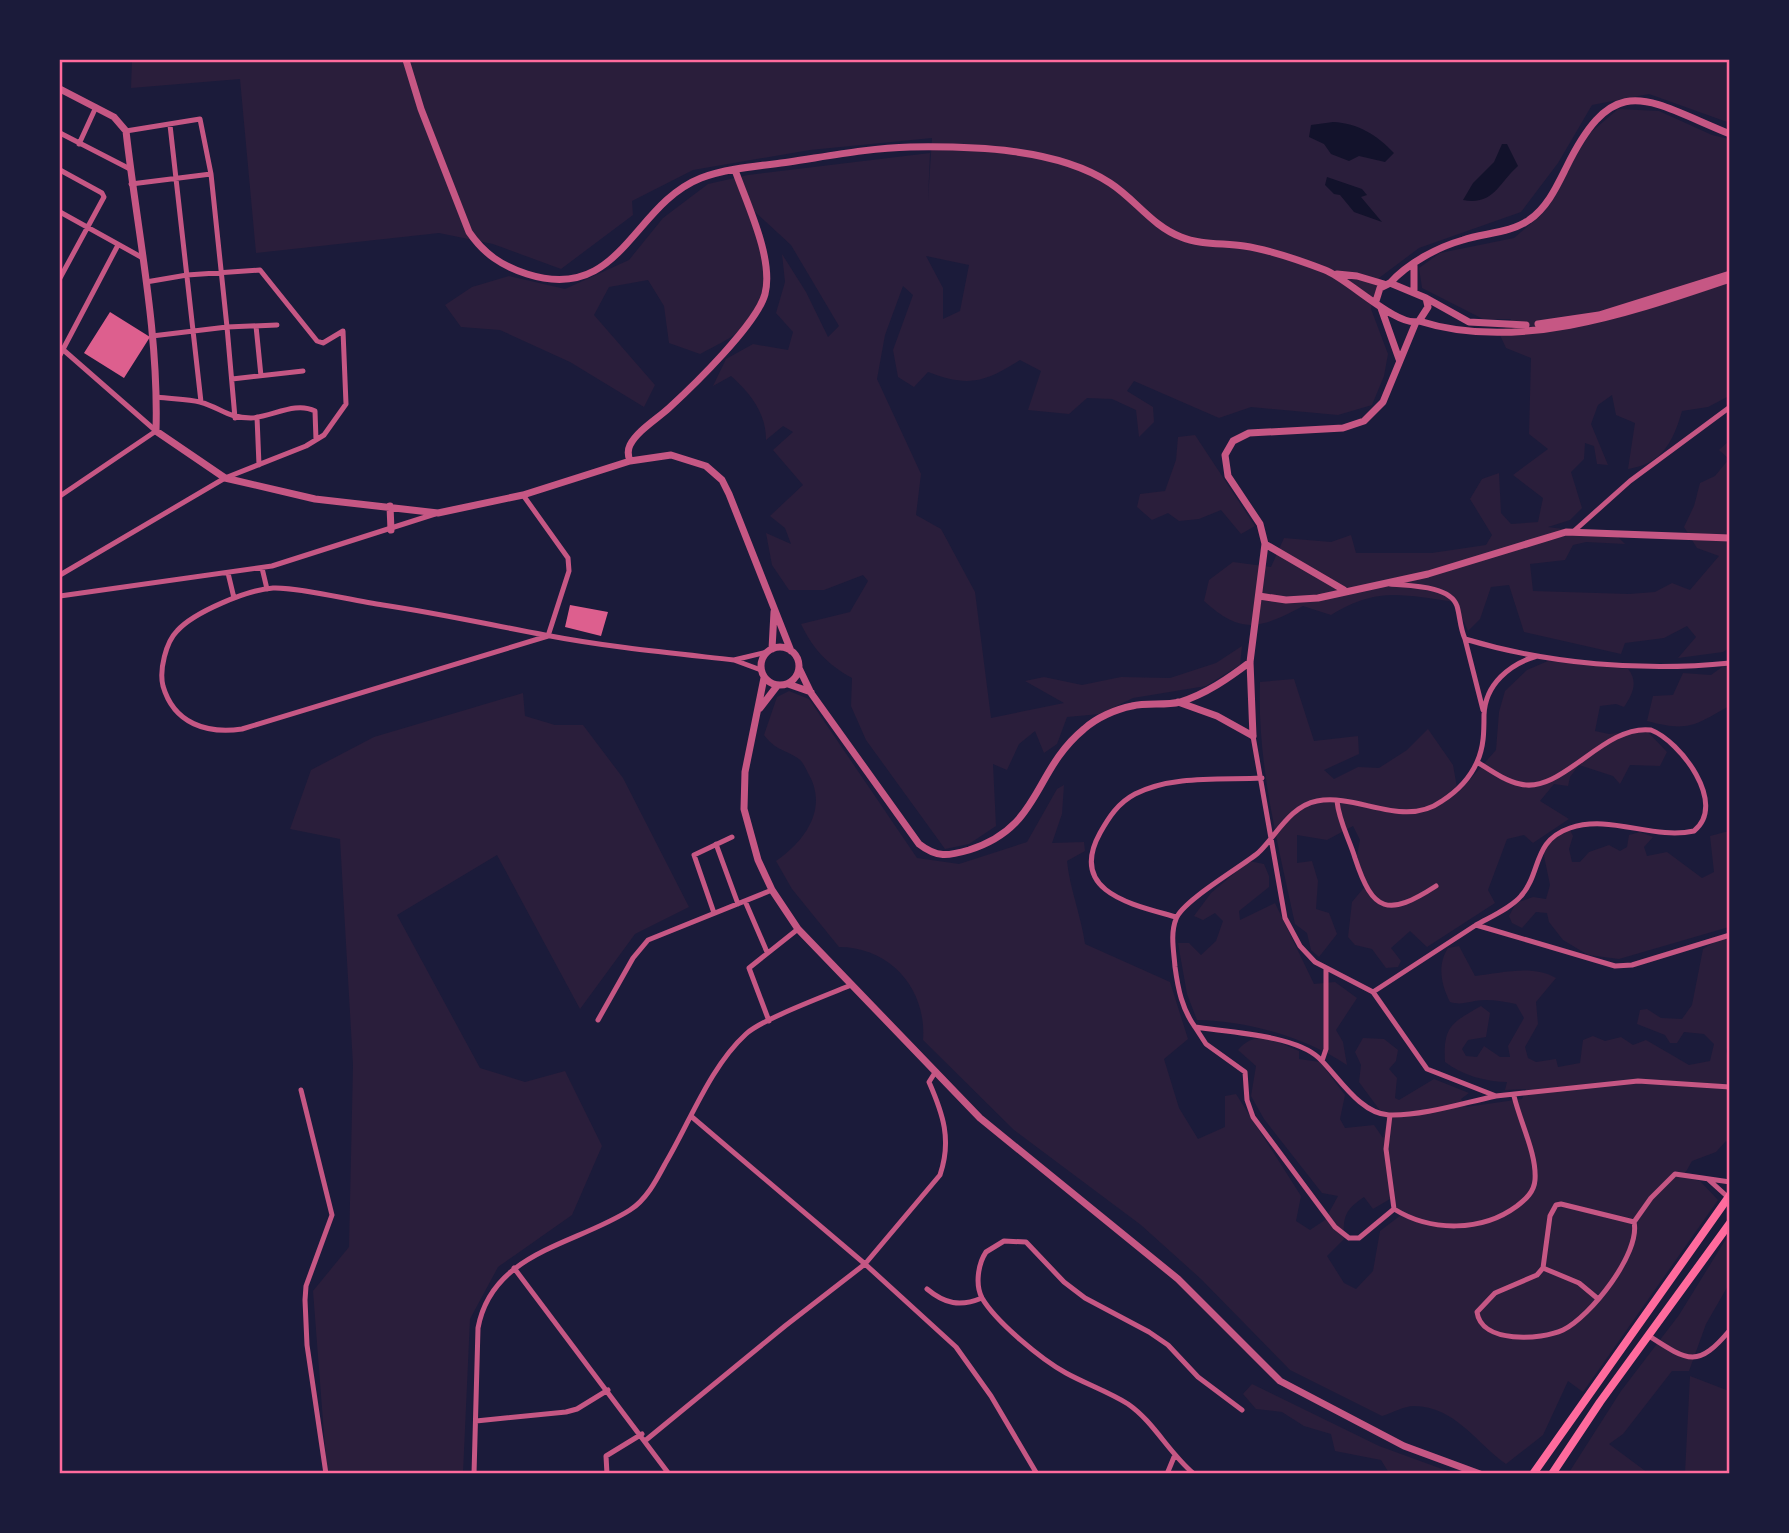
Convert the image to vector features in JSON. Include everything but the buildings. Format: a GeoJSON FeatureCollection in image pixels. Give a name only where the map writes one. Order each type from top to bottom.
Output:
{"type":"FeatureCollection","features":[{"type":"Feature","properties":{"kind":"main road"},"geometry":{"type":"LineString","coordinates":[[1534,1474],[1729,1197]]}},
{"type":"Feature","properties":{"kind":"main road"},"geometry":{"type":"LineString","coordinates":[[1552,1474],[1730,1223]]}},
{"type":"Feature","properties":{"kind":"street"},"geometry":{"type":"LineString","coordinates":[[406,60],[421,109],[469,232],[490,256],[524,273],[560,281],[575,279],[598,270],[620,253],[660,208],[687,186],[707,176],[909,147],[1039,155],[1076,165],[1099,176],[1177,236],[1265,250],[1336,274],[1387,283],[1414,292],[1469,322],[1551,324],[1599,315],[1730,274]]}},
{"type":"Feature","properties":{"kind":"street"},"geometry":{"type":"LineString","coordinates":[[60,89],[118,120],[126,131],[152,336],[157,397],[156,431]]}},
{"type":"Feature","properties":{"kind":"street"},"geometry":{"type":"LineString","coordinates":[[1399,359],[1378,304],[1378,290],[1440,248],[1528,221],[1556,187],[1594,118],[1614,106],[1633,101],[1658,103],[1730,134]]}},
{"type":"Feature","properties":{"kind":"street"},"geometry":{"type":"LineString","coordinates":[[79,144],[96,107]]}},
{"type":"Feature","properties":{"kind":"street"},"geometry":{"type":"LineString","coordinates":[[126,131],[201,120],[211,174],[235,418]]}},
{"type":"Feature","properties":{"kind":"street"},"geometry":{"type":"LineString","coordinates":[[170,125],[174,180],[201,402]]}},
{"type":"Feature","properties":{"kind":"street"},"geometry":{"type":"LineString","coordinates":[[60,133],[130,169]]}},
{"type":"Feature","properties":{"kind":"street"},"geometry":{"type":"LineString","coordinates":[[60,170],[104,195],[60,278]]}},
{"type":"Feature","properties":{"kind":"street"},"geometry":{"type":"LineString","coordinates":[[630,461],[628,450],[634,440],[674,403],[743,329],[757,313],[765,293],[767,272],[763,252],[735,170]]}},
{"type":"Feature","properties":{"kind":"street"},"geometry":{"type":"LineString","coordinates":[[131,184],[211,174]]}},
{"type":"Feature","properties":{"kind":"street"},"geometry":{"type":"LineString","coordinates":[[60,212],[141,257]]}},
{"type":"Feature","properties":{"kind":"street"},"geometry":{"type":"LineString","coordinates":[[118,245],[61,350],[156,431],[225,478],[315,499],[438,513]]}},
{"type":"Feature","properties":{"kind":"street"},"geometry":{"type":"LineString","coordinates":[[1414,266],[1414,292]]}},
{"type":"Feature","properties":{"kind":"street"},"geometry":{"type":"LineString","coordinates":[[60,575],[225,478],[316,440],[334,424],[346,404],[343,331],[320,342],[260,270],[187,275],[145,282]]}},
{"type":"Feature","properties":{"kind":"street"},"geometry":{"type":"LineString","coordinates":[[1336,274],[1378,304],[1410,322],[1480,330],[1568,327],[1664,302],[1730,279]]}},
{"type":"Feature","properties":{"kind":"street"},"geometry":{"type":"LineString","coordinates":[[1426,298],[1428,307],[1399,359],[1382,402],[1364,421],[1343,428],[1263,430],[1243,435],[1233,441],[1225,455],[1225,468],[1239,495],[1260,524],[1265,544],[1250,662],[1253,736],[1285,918],[1300,946],[1326,969],[1373,992],[1427,1069],[1496,1096]]}},
{"type":"Feature","properties":{"kind":"street"},"geometry":{"type":"LineString","coordinates":[[152,336],[227,327],[277,325]]}},
{"type":"Feature","properties":{"kind":"street"},"geometry":{"type":"LineString","coordinates":[[256,326],[261,376]]}},
{"type":"Feature","properties":{"kind":"street"},"geometry":{"type":"LineString","coordinates":[[232,379],[303,371]]}},
{"type":"Feature","properties":{"kind":"street"},"geometry":{"type":"LineString","coordinates":[[157,397],[201,402],[235,418],[257,417],[286,409],[313,410],[316,440]]}},
{"type":"Feature","properties":{"kind":"street"},"geometry":{"type":"LineString","coordinates":[[1574,531],[1630,481],[1730,407]]}},
{"type":"Feature","properties":{"kind":"street"},"geometry":{"type":"LineString","coordinates":[[257,417],[259,465]]}},
{"type":"Feature","properties":{"kind":"street"},"geometry":{"type":"LineString","coordinates":[[60,496],[156,431]]}},
{"type":"Feature","properties":{"kind":"street"},"geometry":{"type":"LineString","coordinates":[[60,596],[262,568],[391,530],[438,513],[523,495],[630,461],[655,456],[685,457],[706,466],[722,480],[791,651],[811,692],[919,844],[937,855],[948,856],[983,846],[1017,824],[1057,758],[1085,727],[1133,705],[1178,702],[1216,685],[1250,662]]}},
{"type":"Feature","properties":{"kind":"street"},"geometry":{"type":"LineString","coordinates":[[523,495],[568,558],[569,571],[548,636]]}},
{"type":"Feature","properties":{"kind":"street"},"geometry":{"type":"LineString","coordinates":[[390,506],[391,530]]}},
{"type":"Feature","properties":{"kind":"street"},"geometry":{"type":"LineString","coordinates":[[1259,596],[1301,599],[1383,584],[1429,574],[1574,531],[1671,538],[1730,538]]}},
{"type":"Feature","properties":{"kind":"street"},"geometry":{"type":"LineString","coordinates":[[1265,544],[1344,590]]}},
{"type":"Feature","properties":{"kind":"street"},"geometry":{"type":"LineString","coordinates":[[262,568],[267,589]]}},
{"type":"Feature","properties":{"kind":"street"},"geometry":{"type":"LineString","coordinates":[[228,573],[234,598]]}},
{"type":"Feature","properties":{"kind":"street"},"geometry":{"type":"LineString","coordinates":[[1383,584],[1427,589],[1447,595],[1456,603],[1484,713],[1485,726],[1477,762],[1455,791],[1430,808],[1399,811],[1337,801],[1308,804],[1286,821],[1270,840],[1176,917],[1173,946],[1182,1002],[1195,1027],[1206,1044],[1244,1072],[1247,1100],[1253,1117],[1335,1227],[1349,1238],[1359,1238],[1394,1209]]}},
{"type":"Feature","properties":{"kind":"street"},"geometry":{"type":"LineString","coordinates":[[548,636],[279,720],[242,729],[212,731],[196,727],[179,714],[162,684],[163,664],[176,631],[234,598],[267,589],[420,610],[548,636],[734,660],[762,674],[777,686]]}},
{"type":"Feature","properties":{"kind":"street"},"geometry":{"type":"LineString","coordinates":[[774,608],[769,650],[762,674],[760,709],[745,772],[744,809],[752,844],[772,890],[798,929],[980,1118],[1178,1279],[1280,1381],[1404,1446],[1480,1474]]}},
{"type":"Feature","properties":{"kind":"street"},"geometry":{"type":"LineString","coordinates":[[1465,639],[1537,656],[1655,666],[1730,663]]}},
{"type":"Feature","properties":{"kind":"street"},"geometry":{"type":"LineString","coordinates":[[734,660],[769,650],[791,651]]}},
{"type":"Feature","properties":{"kind":"street"},"geometry":{"type":"LineString","coordinates":[[1484,713],[1502,674],[1517,663],[1537,656]]}},
{"type":"Feature","properties":{"kind":"street"},"geometry":{"type":"LineString","coordinates":[[788,684],[799,668]]}},
{"type":"Feature","properties":{"kind":"street"},"geometry":{"type":"LineString","coordinates":[[760,709],[777,686],[788,684],[811,692]]}},
{"type":"Feature","properties":{"kind":"street"},"geometry":{"type":"LineString","coordinates":[[1178,702],[1217,716],[1253,736]]}},
{"type":"Feature","properties":{"kind":"street"},"geometry":{"type":"LineString","coordinates":[[1373,992],[1522,895],[1543,848],[1560,832],[1591,824],[1663,834],[1694,831],[1702,819],[1705,792],[1696,773],[1651,730],[1625,734],[1537,784],[1520,785],[1477,762]]}},
{"type":"Feature","properties":{"kind":"street"},"geometry":{"type":"LineString","coordinates":[[1176,917],[1121,901],[1102,888],[1093,875],[1092,851],[1115,808],[1136,793],[1164,785],[1262,778]]}},
{"type":"Feature","properties":{"kind":"street"},"geometry":{"type":"LineString","coordinates":[[1337,801],[1340,822],[1364,883],[1377,902],[1388,907],[1401,906],[1436,886]]}},
{"type":"Feature","properties":{"kind":"street"},"geometry":{"type":"LineString","coordinates":[[714,913],[694,855],[732,837]]}},
{"type":"Feature","properties":{"kind":"street"},"geometry":{"type":"LineString","coordinates":[[716,844],[741,903],[766,952]]}},
{"type":"Feature","properties":{"kind":"street"},"geometry":{"type":"LineString","coordinates":[[598,1020],[633,958],[649,940],[772,890]]}},
{"type":"Feature","properties":{"kind":"street"},"geometry":{"type":"LineString","coordinates":[[1476,925],[1615,966],[1632,965],[1730,934]]}},
{"type":"Feature","properties":{"kind":"street"},"geometry":{"type":"LineString","coordinates":[[769,1021],[749,968],[798,929]]}},
{"type":"Feature","properties":{"kind":"street"},"geometry":{"type":"LineString","coordinates":[[1322,1061],[1325,1049],[1326,969]]}},
{"type":"Feature","properties":{"kind":"street"},"geometry":{"type":"LineString","coordinates":[[474,1474],[481,1310],[514,1268],[542,1249],[613,1219],[639,1203],[734,1047],[747,1032],[851,985]]}},
{"type":"Feature","properties":{"kind":"street"},"geometry":{"type":"LineString","coordinates":[[1195,1027],[1266,1036],[1317,1055],[1353,1094],[1373,1110],[1390,1115],[1496,1096],[1638,1082],[1730,1087]]}},
{"type":"Feature","properties":{"kind":"street"},"geometry":{"type":"LineString","coordinates":[[646,1440],[865,1264],[940,1175],[945,1160],[946,1127],[929,1082],[936,1071]]}},
{"type":"Feature","properties":{"kind":"street"},"geometry":{"type":"LineString","coordinates":[[301,1090],[332,1216],[306,1286],[305,1300],[307,1345],[326,1474]]}},
{"type":"Feature","properties":{"kind":"street"},"geometry":{"type":"LineString","coordinates":[[1394,1209],[1416,1220],[1470,1226],[1503,1216],[1528,1198],[1534,1186],[1535,1171],[1514,1096]]}},
{"type":"Feature","properties":{"kind":"street"},"geometry":{"type":"LineString","coordinates":[[1390,1115],[1387,1149],[1394,1209]]}},
{"type":"Feature","properties":{"kind":"street"},"geometry":{"type":"LineString","coordinates":[[692,1117],[865,1264],[963,1355],[1037,1474]]}},
{"type":"Feature","properties":{"kind":"street"},"geometry":{"type":"LineString","coordinates":[[1634,1222],[1559,1204],[1550,1216],[1543,1268],[1537,1275],[1495,1293],[1477,1312],[1481,1323],[1492,1331],[1525,1338],[1554,1334],[1576,1321],[1597,1298],[1629,1253],[1636,1236],[1634,1222],[1658,1189],[1675,1174],[1730,1182]]}},
{"type":"Feature","properties":{"kind":"street"},"geometry":{"type":"LineString","coordinates":[[1709,1180],[1729,1197]]}},
{"type":"Feature","properties":{"kind":"street"},"geometry":{"type":"LineString","coordinates":[[1194,1474],[1174,1457],[1142,1415],[1126,1403],[1037,1355],[982,1298],[979,1270],[985,1252],[1004,1241],[1026,1242],[1085,1298],[1168,1345],[1198,1377],[1242,1410]]}},
{"type":"Feature","properties":{"kind":"street"},"geometry":{"type":"LineString","coordinates":[[514,1268],[642,1434],[669,1474]]}},
{"type":"Feature","properties":{"kind":"street"},"geometry":{"type":"LineString","coordinates":[[1543,1268],[1579,1283],[1597,1298]]}},
{"type":"Feature","properties":{"kind":"street"},"geometry":{"type":"LineString","coordinates":[[927,1289],[943,1300],[957,1304],[982,1298]]}},
{"type":"Feature","properties":{"kind":"street"},"geometry":{"type":"LineString","coordinates":[[1649,1336],[1676,1353],[1702,1357],[1720,1344],[1730,1329]]}},
{"type":"Feature","properties":{"kind":"street"},"geometry":{"type":"LineString","coordinates":[[1720,1344],[1730,1348]]}},
{"type":"Feature","properties":{"kind":"street"},"geometry":{"type":"LineString","coordinates":[[476,1421],[566,1412],[577,1409],[608,1390]]}},
{"type":"Feature","properties":{"kind":"street"},"geometry":{"type":"LineString","coordinates":[[607,1474],[606,1456],[642,1434]]}},
{"type":"Feature","properties":{"kind":"street"},"geometry":{"type":"LineString","coordinates":[[1167,1474],[1174,1457]]}},
{"type":"Feature","properties":{"kind":"shaded area"},"geometry":{"type":"Polygon","coordinates":[[[132,60],[1729,60],[1730,123],[1649,94],[1592,105],[1558,163],[1521,212],[1419,248],[1379,278],[1371,309],[1388,354],[1384,376],[1372,405],[1338,415],[1251,407],[1219,418],[1134,381],[1127,391],[1153,407],[1154,422],[1139,437],[1136,410],[1112,399],[1087,398],[1069,414],[1028,410],[1041,371],[1020,360],[996,374],[976,380],[954,380],[928,372],[914,387],[898,377],[893,350],[913,295],[903,286],[885,335],[877,379],[921,474],[916,515],[941,529],[975,592],[991,718],[1064,703],[1025,681],[1044,677],[1082,685],[1121,677],[1170,678],[1216,663],[1242,646],[1240,665],[1206,686],[1133,698],[1100,714],[1067,717],[1057,744],[1044,753],[1035,731],[1019,744],[1007,770],[993,764],[996,826],[969,844],[945,849],[866,740],[851,706],[852,678],[822,656],[801,624],[850,612],[868,581],[863,575],[824,590],[789,590],[772,565],[766,533],[791,544],[785,528],[770,516],[803,485],[773,450],[793,432],[783,426],[766,440],[760,413],[751,397],[738,383],[731,376],[713,386],[726,359],[753,344],[788,350],[793,332],[776,313],[785,282],[782,254],[806,292],[828,337],[839,326],[791,245],[754,211],[763,265],[759,305],[742,329],[700,354],[669,343],[664,306],[648,280],[609,287],[594,315],[655,385],[644,407],[570,362],[500,330],[461,327],[445,305],[472,287],[509,276],[565,289],[629,260],[663,218],[708,184],[748,175],[930,153],[928,200],[932,138],[810,150],[693,170],[632,201],[633,215],[561,269],[493,244],[439,233],[256,253],[240,79],[131,88],[132,60]],[[926,256],[943,288],[943,319],[960,311],[969,265],[926,256]]]}},
{"type":"Feature","properties":{"kind":"shaded area"},"geometry":{"type":"Polygon","coordinates":[[[1618,109],[1659,111],[1712,135],[1729,139],[1729,396],[1708,407],[1682,411],[1670,442],[1658,457],[1628,469],[1635,423],[1616,415],[1612,395],[1598,405],[1591,424],[1608,465],[1597,464],[1594,446],[1585,443],[1584,459],[1571,472],[1582,508],[1570,520],[1548,527],[1617,536],[1625,544],[1586,542],[1573,545],[1565,560],[1530,564],[1533,591],[1629,594],[1655,592],[1672,583],[1690,590],[1719,556],[1697,548],[1684,527],[1694,506],[1700,483],[1715,476],[1729,459],[1729,648],[1723,652],[1678,658],[1696,637],[1687,626],[1664,638],[1625,643],[1621,654],[1524,632],[1509,585],[1491,587],[1480,619],[1468,631],[1455,602],[1406,595],[1377,596],[1331,615],[1303,606],[1275,620],[1251,625],[1240,624],[1217,612],[1204,601],[1209,580],[1233,562],[1271,567],[1284,538],[1331,542],[1351,535],[1356,553],[1432,553],[1486,545],[1492,535],[1470,499],[1482,479],[1499,473],[1501,513],[1511,524],[1538,522],[1543,498],[1513,475],[1548,449],[1529,434],[1531,358],[1506,348],[1500,335],[1511,319],[1483,319],[1422,288],[1419,268],[1440,253],[1514,238],[1542,214],[1589,134],[1618,109]]]}},
{"type":"Feature","properties":{"kind":"shaded area"},"geometry":{"type":"Polygon","coordinates":[[[1333,122],[1366,131],[1394,153],[1385,162],[1359,156],[1349,161],[1331,154],[1324,144],[1309,137],[1311,125],[1333,122]]]}},
{"type":"Feature","properties":{"kind":"shaded area"},"geometry":{"type":"Polygon","coordinates":[[[1502,144],[1507,144],[1518,166],[1489,196],[1482,200],[1463,200],[1473,183],[1494,162],[1502,144]]]}},
{"type":"Feature","properties":{"kind":"shaded area"},"geometry":{"type":"Polygon","coordinates":[[[1327,177],[1362,189],[1367,195],[1361,197],[1382,222],[1354,212],[1340,195],[1334,194],[1325,185],[1327,177]]]}},
{"type":"Feature","properties":{"kind":"shaded area"},"geometry":{"type":"Polygon","coordinates":[[[1195,435],[1255,526],[1241,534],[1221,510],[1199,519],[1179,521],[1168,513],[1152,520],[1137,507],[1140,494],[1165,491],[1176,460],[1178,437],[1195,435]]]}},
{"type":"Feature","properties":{"kind":"shaded area"},"geometry":{"type":"Polygon","coordinates":[[[1729,441],[1729,459],[1719,450],[1729,441]]]}},
{"type":"Feature","properties":{"kind":"shaded area"},"geometry":{"type":"Polygon","coordinates":[[[1548,661],[1628,669],[1634,684],[1630,698],[1624,707],[1616,704],[1600,706],[1595,731],[1609,734],[1646,730],[1667,752],[1660,766],[1630,765],[1620,784],[1613,776],[1579,765],[1570,777],[1568,786],[1554,784],[1540,801],[1569,819],[1533,843],[1524,835],[1507,839],[1488,890],[1495,903],[1427,947],[1410,931],[1391,948],[1401,961],[1398,967],[1386,968],[1372,949],[1355,945],[1348,937],[1352,902],[1367,884],[1356,860],[1360,840],[1353,826],[1327,840],[1297,835],[1297,863],[1312,861],[1318,881],[1316,909],[1329,913],[1337,934],[1319,957],[1311,950],[1307,933],[1295,924],[1282,864],[1265,774],[1260,682],[1294,679],[1314,741],[1358,736],[1359,754],[1324,770],[1334,779],[1358,767],[1379,768],[1407,750],[1428,729],[1453,765],[1458,793],[1496,750],[1499,712],[1505,691],[1527,670],[1548,661]]]}},
{"type":"Feature","properties":{"kind":"shaded area"},"geometry":{"type":"Polygon","coordinates":[[[1729,662],[1729,706],[1690,725],[1672,726],[1647,721],[1653,696],[1673,695],[1683,673],[1711,675],[1729,662]]]}},
{"type":"Feature","properties":{"kind":"shaded area"},"geometry":{"type":"Polygon","coordinates":[[[789,691],[809,699],[917,858],[959,864],[1027,842],[1057,789],[1064,785],[1062,814],[1052,843],[1084,842],[1085,851],[1067,861],[1085,944],[1170,982],[1188,1039],[1164,1059],[1179,1108],[1198,1139],[1225,1127],[1225,1096],[1236,1094],[1301,1196],[1296,1221],[1310,1230],[1325,1220],[1338,1196],[1322,1193],[1264,1119],[1251,1096],[1256,1066],[1238,1050],[1245,1043],[1260,1038],[1275,1041],[1299,1051],[1299,1059],[1320,1062],[1345,1095],[1340,1119],[1345,1128],[1374,1125],[1383,1138],[1387,1120],[1359,1082],[1361,1065],[1355,1052],[1363,1038],[1384,1039],[1398,1050],[1396,1061],[1389,1069],[1397,1078],[1395,1098],[1399,1100],[1434,1079],[1469,1093],[1461,1099],[1466,1107],[1522,1099],[1526,1089],[1505,1090],[1507,1082],[1474,1077],[1445,1062],[1446,1041],[1451,1027],[1481,1006],[1490,1013],[1486,1037],[1468,1040],[1462,1049],[1466,1056],[1477,1057],[1484,1046],[1500,1057],[1510,1057],[1508,1046],[1524,1018],[1516,1004],[1489,1000],[1450,1002],[1444,988],[1441,968],[1448,948],[1459,946],[1475,976],[1527,970],[1556,978],[1536,1002],[1538,1024],[1525,1047],[1528,1058],[1536,1062],[1556,1059],[1558,1067],[1580,1063],[1583,1040],[1593,1036],[1605,1041],[1621,1037],[1633,1045],[1646,1040],[1689,1065],[1710,1061],[1714,1044],[1704,1034],[1684,1032],[1677,1043],[1670,1043],[1665,1035],[1637,1024],[1640,1010],[1647,1009],[1661,1018],[1682,1019],[1692,1005],[1703,949],[1718,940],[1729,938],[1730,1040],[1726,1051],[1730,1064],[1729,1144],[1726,1141],[1716,1152],[1692,1161],[1683,1177],[1700,1181],[1718,1200],[1583,1392],[1568,1381],[1543,1435],[1506,1464],[1442,1412],[1414,1406],[1382,1416],[1290,1370],[1201,1279],[1141,1225],[1014,1130],[923,1040],[919,1004],[902,975],[875,954],[839,947],[792,889],[776,861],[804,834],[811,823],[816,799],[814,786],[802,762],[773,744],[764,735],[777,697],[789,691]],[[1364,1197],[1353,1206],[1346,1214],[1344,1239],[1327,1256],[1344,1283],[1356,1289],[1373,1271],[1380,1231],[1401,1215],[1390,1199],[1373,1209],[1364,1197]]]}},
{"type":"Feature","properties":{"kind":"shaded area"},"geometry":{"type":"Polygon","coordinates":[[[523,693],[525,716],[555,725],[583,725],[623,778],[689,907],[635,934],[580,1009],[497,855],[397,915],[480,1068],[525,1082],[565,1071],[602,1146],[572,1215],[498,1267],[470,1319],[463,1473],[327,1473],[313,1291],[349,1247],[353,1065],[340,839],[290,829],[311,770],[374,737],[523,693]]]}},
{"type":"Feature","properties":{"kind":"shaded area"},"geometry":{"type":"Polygon","coordinates":[[[1570,830],[1573,836],[1569,849],[1572,862],[1580,862],[1589,852],[1609,845],[1620,851],[1627,847],[1629,835],[1640,832],[1653,837],[1644,847],[1647,856],[1667,852],[1702,878],[1714,872],[1710,836],[1729,831],[1729,927],[1619,959],[1588,955],[1563,940],[1549,922],[1547,913],[1536,912],[1522,928],[1512,923],[1509,916],[1516,903],[1533,897],[1546,899],[1550,885],[1543,851],[1556,833],[1570,830]]]}},
{"type":"Feature","properties":{"kind":"shaded area"},"geometry":{"type":"Polygon","coordinates":[[[1249,861],[1264,864],[1269,876],[1269,887],[1239,911],[1240,920],[1275,903],[1314,984],[1335,982],[1357,998],[1336,1030],[1343,1042],[1347,1065],[1313,1046],[1275,1032],[1197,1020],[1187,994],[1178,943],[1189,943],[1201,955],[1216,941],[1223,921],[1215,913],[1203,920],[1194,916],[1211,893],[1249,861]]]}},
{"type":"Feature","properties":{"kind":"shaded area"},"geometry":{"type":"Polygon","coordinates":[[[1729,1234],[1729,1284],[1706,1324],[1689,1371],[1672,1371],[1623,1434],[1609,1444],[1648,1473],[1568,1474],[1621,1391],[1679,1315],[1729,1234]]]}},
{"type":"Feature","properties":{"kind":"shaded area"},"geometry":{"type":"Polygon","coordinates":[[[1690,1376],[1729,1391],[1729,1473],[1685,1473],[1690,1376]]]}},
{"type":"Feature","properties":{"kind":"shaded area"},"geometry":{"type":"Polygon","coordinates":[[[1252,1384],[1379,1446],[1453,1473],[1389,1473],[1381,1460],[1335,1451],[1331,1434],[1304,1426],[1282,1412],[1256,1409],[1243,1394],[1252,1384]]]}}]}
